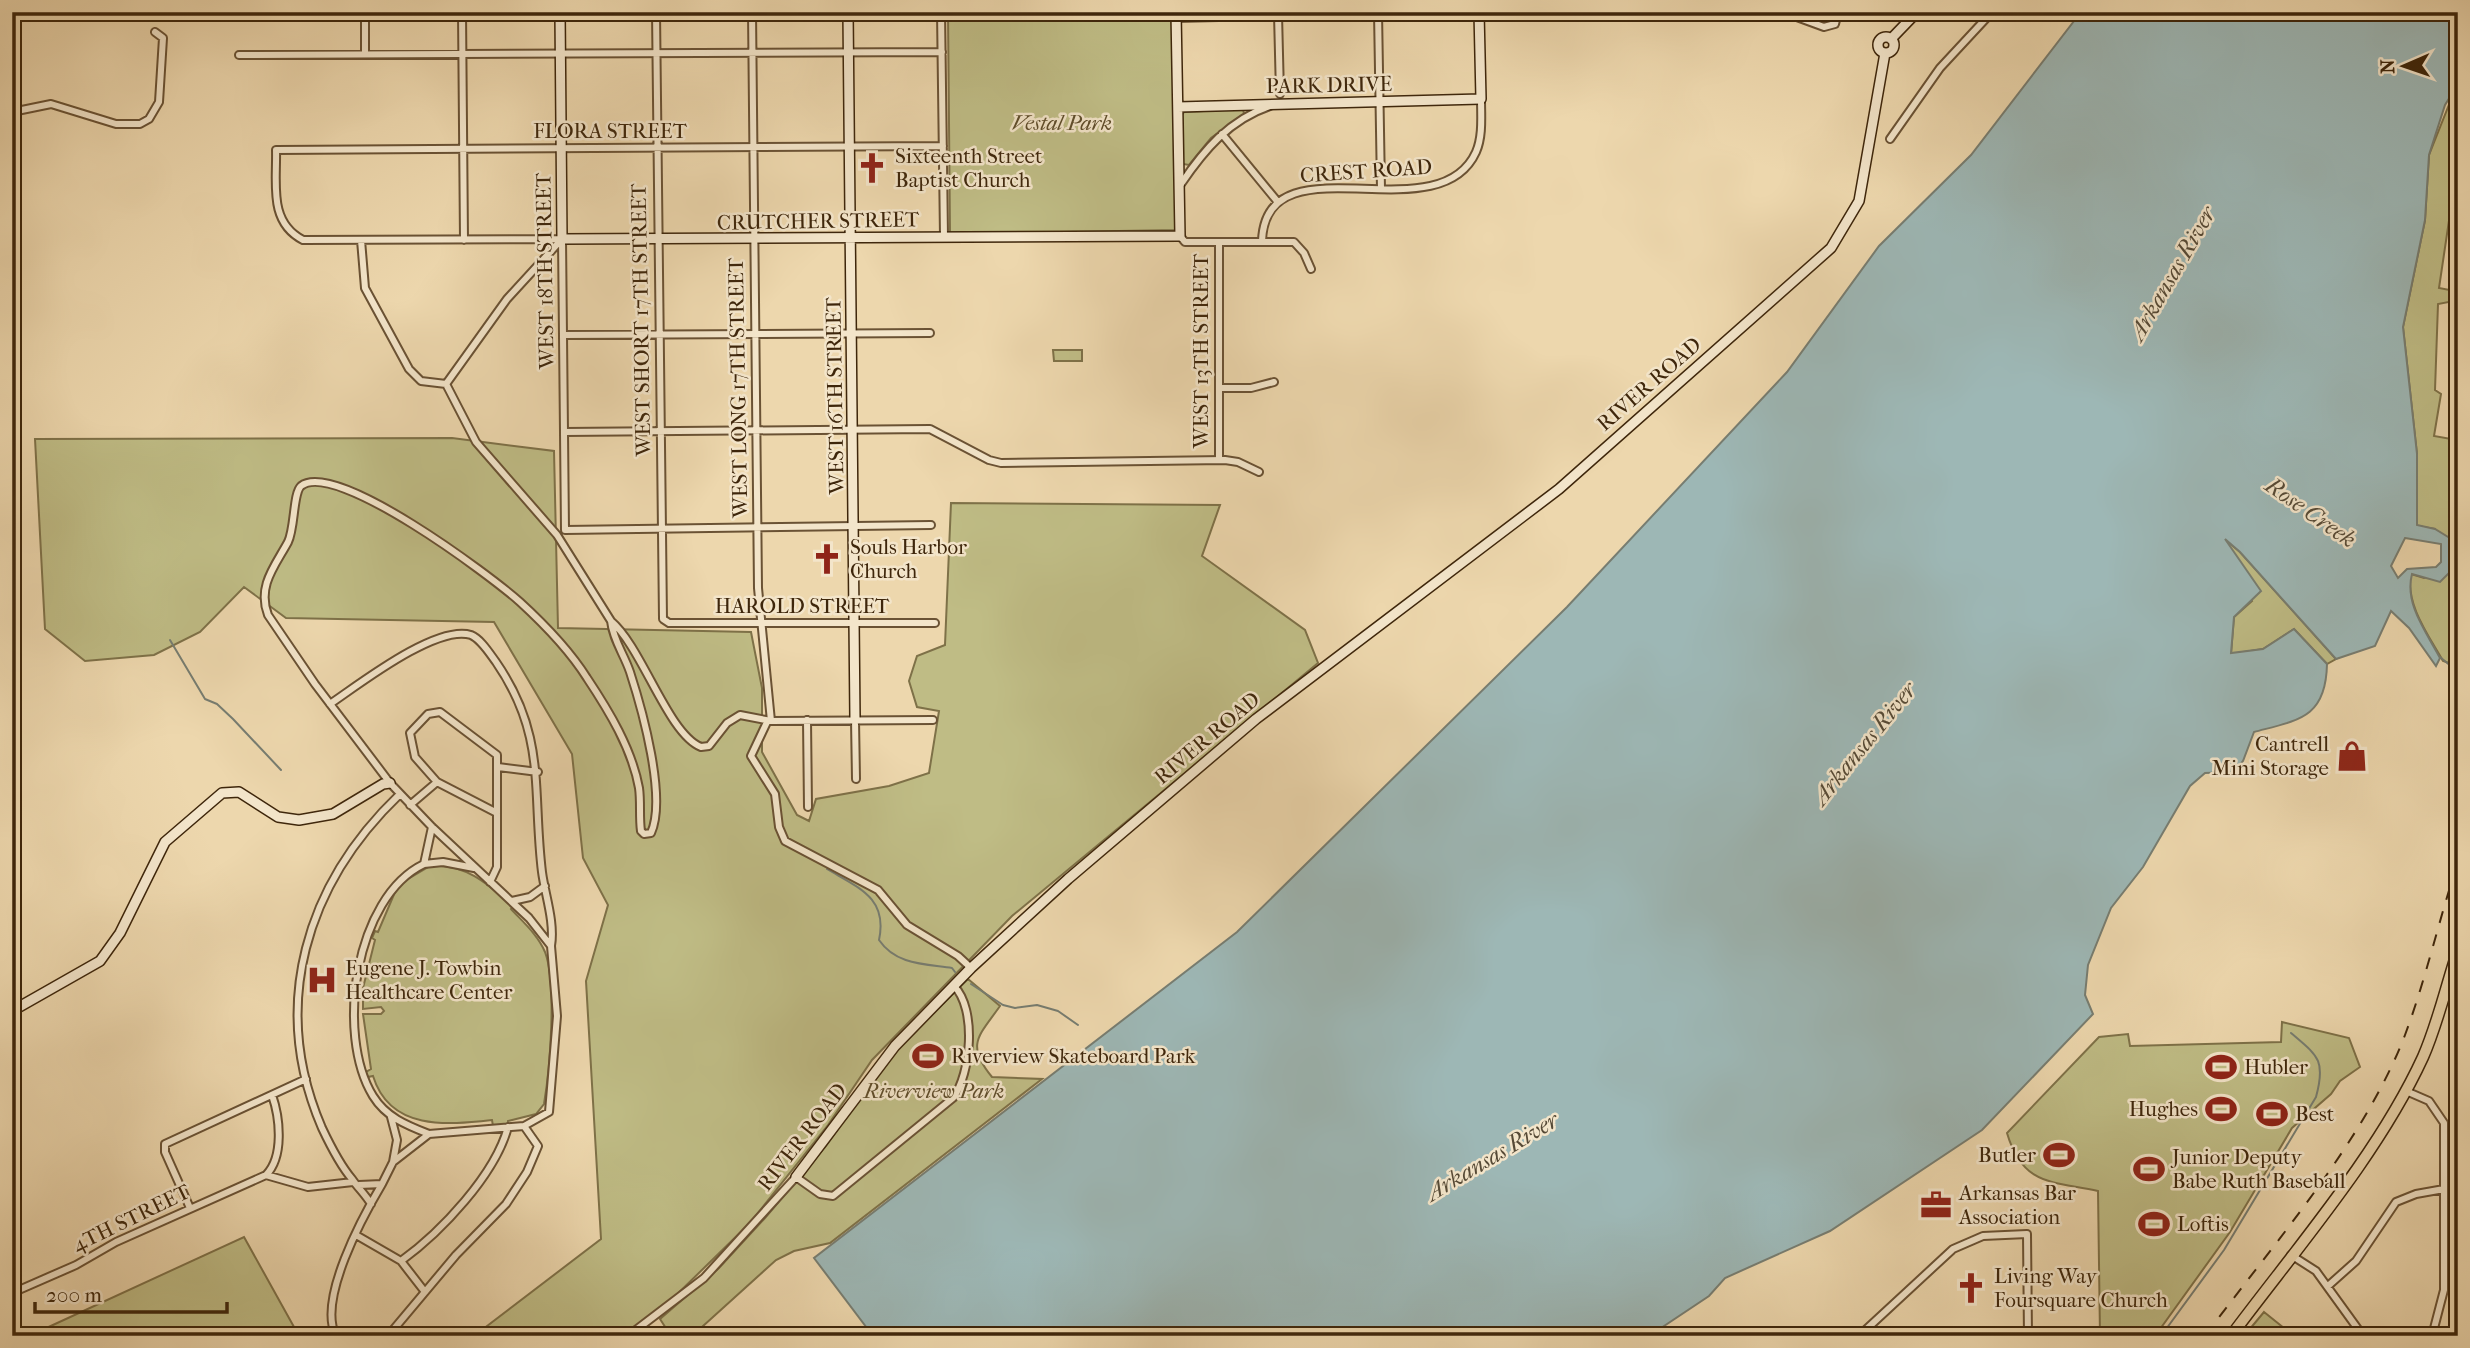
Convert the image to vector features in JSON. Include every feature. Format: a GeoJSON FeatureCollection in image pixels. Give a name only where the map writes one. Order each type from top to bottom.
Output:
{"type":"FeatureCollection","features":[{"type":"Feature","properties":{"kind":"main road"},"geometry":{"type":"LineString","coordinates":[[2231,1336],[2364,1156],[2406,1091],[2430,1041],[2458,950]]}},
{"type":"Feature","properties":{"kind":"street"},"geometry":{"type":"LineString","coordinates":[[365,12],[365,54]]}},
{"type":"Feature","properties":{"kind":"street"},"geometry":{"type":"LineString","coordinates":[[462,12],[464,240]]}},
{"type":"Feature","properties":{"kind":"street","name":"WEST 18TH STREET"},"geometry":{"type":"LineString","coordinates":[[560,12],[565,530],[660,528]]}},
{"type":"Feature","properties":{"kind":"street","name":"WEST SHORT 17TH STREET"},"geometry":{"type":"LineString","coordinates":[[656,12],[661,615],[668,624]]}},
{"type":"Feature","properties":{"kind":"street","name":"WEST LONG 17TH STREET"},"geometry":{"type":"LineString","coordinates":[[752,12],[757,527],[760,624],[769,681],[770,720]]}},
{"type":"Feature","properties":{"kind":"street","name":"WEST 16TH STREET"},"geometry":{"type":"LineString","coordinates":[[848,12],[856,779]]}},
{"type":"Feature","properties":{"kind":"street"},"geometry":{"type":"LineString","coordinates":[[942,12],[944,237]]}},
{"type":"Feature","properties":{"kind":"street"},"geometry":{"type":"LineString","coordinates":[[1176,15],[1419,12]]}},
{"type":"Feature","properties":{"kind":"street"},"geometry":{"type":"LineString","coordinates":[[1479,12],[1481,99]]}},
{"type":"Feature","properties":{"kind":"street"},"geometry":{"type":"LineString","coordinates":[[1783,12],[1824,27],[1835,24],[1838,12]]}},
{"type":"Feature","properties":{"kind":"street","name":"RIVER ROAD"},"geometry":{"type":"LineString","coordinates":[[628,1336],[704,1278],[796,1177],[882,1062],[971,968],[1068,879],[1256,719],[1559,489],[1823,256],[1853,214],[1863,186],[1885,53],[1894,48],[1891,39],[1917,12]]}},
{"type":"Feature","properties":{"kind":"street"},"geometry":{"type":"LineString","coordinates":[[1890,139],[1940,68],[1993,12]]}},
{"type":"Feature","properties":{"kind":"street"},"geometry":{"type":"LineString","coordinates":[[1378,13],[1381,189]]}},
{"type":"Feature","properties":{"kind":"street"},"geometry":{"type":"LineString","coordinates":[[1181,184],[1203,152],[1222,134],[1279,99],[1279,14]]}},
{"type":"Feature","properties":{"kind":"street","name":"WEST 13TH STREET"},"geometry":{"type":"LineString","coordinates":[[1176,15],[1180,236]]}},
{"type":"Feature","properties":{"kind":"street"},"geometry":{"type":"LineString","coordinates":[[12,111],[51,104],[129,127],[140,124],[149,119],[159,102],[159,66],[164,61],[163,38],[155,32]]}},
{"type":"Feature","properties":{"kind":"street"},"geometry":{"type":"LineString","coordinates":[[239,55],[942,52]]}},
{"type":"Feature","properties":{"kind":"street","name":"PARK DRIVE"},"geometry":{"type":"LineString","coordinates":[[1178,107],[1279,99],[1481,99]]}},
{"type":"Feature","properties":{"kind":"street","name":"CREST ROAD"},"geometry":{"type":"LineString","coordinates":[[1262,242],[1264,221],[1277,201],[1308,191],[1435,186],[1461,171],[1479,143],[1481,99]]}},
{"type":"Feature","properties":{"kind":"street","name":"CREST ROAD"},"geometry":{"type":"LineString","coordinates":[[1222,134],[1277,201]]}},
{"type":"Feature","properties":{"kind":"street","name":"FLORA STREET"},"geometry":{"type":"LineString","coordinates":[[306,240],[294,235],[280,219],[277,208],[276,150],[943,146]]}},
{"type":"Feature","properties":{"kind":"street","name":"CRUTCHER STREET"},"geometry":{"type":"LineString","coordinates":[[306,240],[1180,236],[1185,242],[1294,243],[1304,253],[1311,269]]}},
{"type":"Feature","properties":{"kind":"street"},"geometry":{"type":"LineString","coordinates":[[446,384],[507,299],[562,239]]}},
{"type":"Feature","properties":{"kind":"street"},"geometry":{"type":"LineString","coordinates":[[361,240],[365,288],[409,369],[421,380],[446,384]]}},
{"type":"Feature","properties":{"kind":"street","name":"WEST 13TH STREET"},"geometry":{"type":"LineString","coordinates":[[1219,242],[1219,460]]}},
{"type":"Feature","properties":{"kind":"street"},"geometry":{"type":"LineString","coordinates":[[563,335],[930,332]]}},
{"type":"Feature","properties":{"kind":"street"},"geometry":{"type":"LineString","coordinates":[[1219,388],[1251,388],[1275,382]]}},
{"type":"Feature","properties":{"kind":"street"},"geometry":{"type":"LineString","coordinates":[[446,384],[476,442],[563,543],[611,621],[627,638],[680,728],[696,746],[709,746],[736,716],[747,715],[770,720],[933,720]]}},
{"type":"Feature","properties":{"kind":"street"},"geometry":{"type":"LineString","coordinates":[[564,432],[930,429],[989,460],[1001,463],[1219,460],[1238,461],[1259,472]]}},
{"type":"Feature","properties":{"kind":"street"},"geometry":{"type":"LineString","coordinates":[[551,946],[512,901],[474,868],[390,783],[324,696],[268,615],[264,593],[272,568],[292,532],[297,491],[302,485],[317,481],[387,507],[501,587],[537,619],[587,678],[621,737],[636,774],[641,831],[647,835],[653,831],[655,814],[652,758],[636,691],[613,636],[611,621]]}},
{"type":"Feature","properties":{"kind":"street"},"geometry":{"type":"LineString","coordinates":[[660,528],[931,525]]}},
{"type":"Feature","properties":{"kind":"street","name":"HAROLD STREET"},"geometry":{"type":"LineString","coordinates":[[668,624],[935,624]]}},
{"type":"Feature","properties":{"kind":"street"},"geometry":{"type":"LineString","coordinates":[[330,704],[390,661],[434,642],[466,635],[480,643],[508,683],[534,744],[538,772],[538,817],[557,990],[553,1087],[549,1112],[524,1126],[429,1134],[391,1117],[373,1097],[360,1062],[355,1018],[357,975],[364,946],[382,904],[399,880],[424,864],[443,862],[474,868]]}},
{"type":"Feature","properties":{"kind":"street"},"geometry":{"type":"LineString","coordinates":[[491,882],[497,867],[498,767],[494,751],[453,720],[440,712],[433,712],[410,733],[415,757],[437,782],[497,813]]}},
{"type":"Feature","properties":{"kind":"street"},"geometry":{"type":"LineString","coordinates":[[770,720],[751,756],[775,794],[779,827],[785,841],[878,890],[903,921],[926,939],[958,956],[971,968]]}},
{"type":"Feature","properties":{"kind":"street"},"geometry":{"type":"LineString","coordinates":[[807,720],[808,807]]}},
{"type":"Feature","properties":{"kind":"street"},"geometry":{"type":"LineString","coordinates":[[498,767],[538,772]]}},
{"type":"Feature","properties":{"kind":"street"},"geometry":{"type":"LineString","coordinates":[[410,805],[437,782]]}},
{"type":"Feature","properties":{"kind":"street"},"geometry":{"type":"LineString","coordinates":[[12,1011],[100,961],[120,933],[165,842],[222,793],[239,792],[278,817],[299,820],[333,814],[383,784],[390,783]]}},
{"type":"Feature","properties":{"kind":"street"},"geometry":{"type":"LineString","coordinates":[[371,1204],[322,1128],[306,1079],[299,1042],[298,1006],[302,964],[322,898],[350,849],[400,794]]}},
{"type":"Feature","properties":{"kind":"street"},"geometry":{"type":"LineString","coordinates":[[424,864],[432,827]]}},
{"type":"Feature","properties":{"kind":"street"},"geometry":{"type":"LineString","coordinates":[[512,901],[530,897],[545,887]]}},
{"type":"Feature","properties":{"kind":"street"},"geometry":{"type":"LineString","coordinates":[[796,1177],[820,1194],[833,1196],[953,1098],[962,1085],[969,1058],[963,1004],[954,986]]}},
{"type":"Feature","properties":{"kind":"street"},"geometry":{"type":"LineString","coordinates":[[190,1208],[165,1152],[168,1141],[306,1079]]}},
{"type":"Feature","properties":{"kind":"street"},"geometry":{"type":"LineString","coordinates":[[2406,1091],[2429,1101],[2443,1120],[2444,1290],[2432,1336]]}},
{"type":"Feature","properties":{"kind":"street"},"geometry":{"type":"LineString","coordinates":[[272,1095],[277,1128],[277,1159],[266,1175],[308,1187],[382,1184]]}},
{"type":"Feature","properties":{"kind":"street"},"geometry":{"type":"LineString","coordinates":[[336,1336],[331,1322],[332,1302],[356,1235],[393,1162],[397,1136],[391,1117]]}},
{"type":"Feature","properties":{"kind":"street"},"geometry":{"type":"LineString","coordinates":[[388,1336],[506,1204],[527,1172],[538,1146],[524,1126]]}},
{"type":"Feature","properties":{"kind":"street"},"geometry":{"type":"LineString","coordinates":[[401,1261],[471,1192],[495,1158],[508,1127]]}},
{"type":"Feature","properties":{"kind":"street"},"geometry":{"type":"LineString","coordinates":[[393,1162],[429,1134]]}},
{"type":"Feature","properties":{"kind":"street","name":"4TH STREET"},"geometry":{"type":"LineString","coordinates":[[16,1292],[190,1208],[266,1175]]}},
{"type":"Feature","properties":{"kind":"street"},"geometry":{"type":"LineString","coordinates":[[2328,1286],[2356,1261],[2396,1202],[2416,1194],[2444,1189]]}},
{"type":"Feature","properties":{"kind":"street"},"geometry":{"type":"LineString","coordinates":[[1859,1336],[1953,1249],[1983,1236],[2027,1234],[2028,1336]]}},
{"type":"Feature","properties":{"kind":"street"},"geometry":{"type":"LineString","coordinates":[[356,1235],[401,1261],[425,1292]]}},
{"type":"Feature","properties":{"kind":"street"},"geometry":{"type":"LineString","coordinates":[[2291,1255],[2312,1267],[2363,1336]]}},
{"type":"Feature","properties":{"kind":"street"},"geometry":{"type":"LineString","coordinates":[[12,1276],[16,1292]]}},
{"type":"Feature","properties":{"kind":"green space","name":"Vestal Park"},"geometry":{"type":"Polygon","coordinates":[[[948,12],[1172,12],[1177,230],[950,234],[948,12]]]}},
{"type":"Feature","properties":{"kind":"green space"},"geometry":{"type":"Polygon","coordinates":[[[2458,82],[2458,160],[2439,288],[2455,291],[2454,301],[2438,304],[2435,390],[2441,394],[2434,436],[2457,440],[2451,484],[2458,485],[2458,666],[2443,661],[2415,608],[2410,585],[2411,574],[2424,578],[2455,567],[2435,529],[2417,526],[2417,454],[2403,327],[2425,220],[2429,155],[2458,82]]]}},
{"type":"Feature","properties":{"kind":"green space"},"geometry":{"type":"Polygon","coordinates":[[[1243,109],[1244,114],[1211,138],[1189,165],[1183,164],[1184,112],[1243,109]]]}},
{"type":"Feature","properties":{"kind":"green space"},"geometry":{"type":"Polygon","coordinates":[[[1053,350],[1082,350],[1082,361],[1054,361],[1053,350]]]}},
{"type":"Feature","properties":{"kind":"green space"},"geometry":{"type":"Polygon","coordinates":[[[452,438],[554,451],[558,628],[751,632],[762,688],[762,752],[797,815],[809,821],[816,799],[889,786],[929,773],[939,711],[917,707],[909,681],[917,656],[945,645],[951,503],[1220,505],[1202,556],[1305,630],[1318,663],[1012,916],[872,1060],[828,1125],[750,1223],[663,1308],[622,1336],[474,1336],[601,1239],[586,981],[608,905],[583,858],[572,754],[494,622],[286,618],[244,587],[200,632],[154,655],[85,661],[45,629],[35,439],[452,438]]]}},
{"type":"Feature","properties":{"kind":"green space"},"geometry":{"type":"Polygon","coordinates":[[[2222,537],[2240,552],[2336,659],[2327,664],[2294,629],[2263,649],[2231,654],[2234,617],[2252,601],[2222,537]]]}},
{"type":"Feature","properties":{"kind":"green space"},"geometry":{"type":"Polygon","coordinates":[[[430,866],[454,868],[485,883],[513,906],[511,909],[534,934],[545,952],[549,966],[552,1005],[544,1104],[536,1114],[508,1121],[508,1125],[493,1126],[492,1120],[439,1123],[406,1115],[392,1107],[381,1094],[373,1076],[368,1077],[366,1072],[371,1069],[363,1014],[381,1014],[384,1011],[381,1007],[363,1009],[363,988],[375,940],[372,938],[375,931],[378,932],[398,885],[430,866]]]}},
{"type":"Feature","properties":{"kind":"green space","name":"Riverview Park"},"geometry":{"type":"Polygon","coordinates":[[[968,979],[1000,1006],[981,1033],[977,1048],[992,1077],[1042,1079],[830,1243],[794,1251],[776,1260],[692,1336],[671,1336],[660,1319],[719,1268],[765,1218],[826,1146],[889,1057],[968,979]]]}},
{"type":"Feature","properties":{"kind":"green space","name":"Junior Deputy Babe Ruth Baseball"},"geometry":{"type":"Polygon","coordinates":[[[2282,1022],[2349,1038],[2360,1067],[2340,1081],[2331,1094],[2292,1128],[2230,1232],[2155,1336],[2100,1336],[2098,1191],[2054,1182],[2031,1172],[2014,1151],[2007,1133],[2099,1037],[2128,1034],[2130,1046],[2281,1042],[2282,1022]]]}},
{"type":"Feature","properties":{"kind":"green space"},"geometry":{"type":"Polygon","coordinates":[[[244,1237],[299,1336],[29,1336],[244,1237]]]}},
{"type":"Feature","properties":{"kind":"green space"},"geometry":{"type":"Polygon","coordinates":[[[2264,1312],[2294,1336],[2244,1336],[2264,1312]]]}},
{"type":"Feature","properties":{"kind":"water","name":"Arkansas River"},"geometry":{"type":"Polygon","coordinates":[[[2081,12],[2458,12],[2458,84],[2445,105],[2429,155],[2425,220],[2403,327],[2417,454],[2417,525],[2435,529],[2453,540],[2455,567],[2440,582],[2412,574],[2410,585],[2418,618],[2440,658],[2436,666],[2409,628],[2391,611],[2375,646],[2336,659],[2240,552],[2225,539],[2261,591],[2234,617],[2231,653],[2263,649],[2294,629],[2327,664],[2322,696],[2307,714],[2254,732],[2243,761],[2234,772],[2205,773],[2190,786],[2143,867],[2111,908],[2088,965],[2085,995],[2093,1014],[1982,1130],[1830,1231],[1725,1278],[1709,1296],[1649,1336],[873,1336],[814,1258],[1237,932],[1567,607],[1787,372],[1879,246],[1971,155],[2081,12]],[[2405,538],[2391,566],[2398,578],[2407,569],[2436,567],[2441,562],[2441,544],[2405,538]]]}},
{"type":"Feature","properties":{"kind":"waterway"},"geometry":{"type":"LineString","coordinates":[[170,640],[205,699],[217,704],[281,770]]}},
{"type":"Feature","properties":{"kind":"waterway","name":"Rose Creek"},"geometry":{"type":"LineString","coordinates":[[2440,657],[2458,672]]}},
{"type":"Feature","properties":{"kind":"waterway"},"geometry":{"type":"LineString","coordinates":[[827,869],[860,889],[875,904],[881,926],[879,940],[886,948],[902,959],[952,968],[955,972]]}},
{"type":"Feature","properties":{"kind":"waterway"},"geometry":{"type":"LineString","coordinates":[[971,984],[1003,1005],[1015,1008],[1037,1005],[1058,1011],[1078,1025]]}},
{"type":"Feature","properties":{"kind":"waterway"},"geometry":{"type":"LineString","coordinates":[[2161,1336],[2224,1250],[2316,1097],[2320,1067],[2308,1048],[2291,1033]]}},
{"type":"Feature","properties":{"kind":"railway"},"geometry":{"type":"LineString","coordinates":[[2205,1336],[2342,1153],[2387,1075],[2413,1014],[2458,862]]}},
{"type":"Feature","properties":{"kind":"place","name":"Sixteenth Street Baptist Church"},"geometry":{"type":"Point","coordinates":[872,168]}},
{"type":"Feature","properties":{"kind":"place","name":"Souls Harbor Church"},"geometry":{"type":"Point","coordinates":[827,559]}},
{"type":"Feature","properties":{"kind":"place","name":"Cantrell Mini Storage"},"geometry":{"type":"Point","coordinates":[2352,756]}},
{"type":"Feature","properties":{"kind":"place","name":"Eugene J. Towbin Healthcare Center"},"geometry":{"type":"Point","coordinates":[322,980]}},
{"type":"Feature","properties":{"kind":"place","name":"Riverview Skateboard Park"},"geometry":{"type":"Point","coordinates":[928,1056]}},
{"type":"Feature","properties":{"kind":"place","name":"Hubler"},"geometry":{"type":"Point","coordinates":[2221,1067]}},
{"type":"Feature","properties":{"kind":"place","name":"Hughes"},"geometry":{"type":"Point","coordinates":[2221,1109]}},
{"type":"Feature","properties":{"kind":"place","name":"Best"},"geometry":{"type":"Point","coordinates":[2272,1114]}},
{"type":"Feature","properties":{"kind":"place","name":"Butler"},"geometry":{"type":"Point","coordinates":[2059,1155]}},
{"type":"Feature","properties":{"kind":"place","name":"Junior Deputy Babe Ruth Baseball"},"geometry":{"type":"Point","coordinates":[2149,1169]}},
{"type":"Feature","properties":{"kind":"place","name":"Arkansas Bar Association"},"geometry":{"type":"Point","coordinates":[1936,1205]}},
{"type":"Feature","properties":{"kind":"place","name":"Loftis"},"geometry":{"type":"Point","coordinates":[2154,1224]}},
{"type":"Feature","properties":{"kind":"place","name":"Living Way Foursquare Church"},"geometry":{"type":"Point","coordinates":[1971,1288]}}]}
